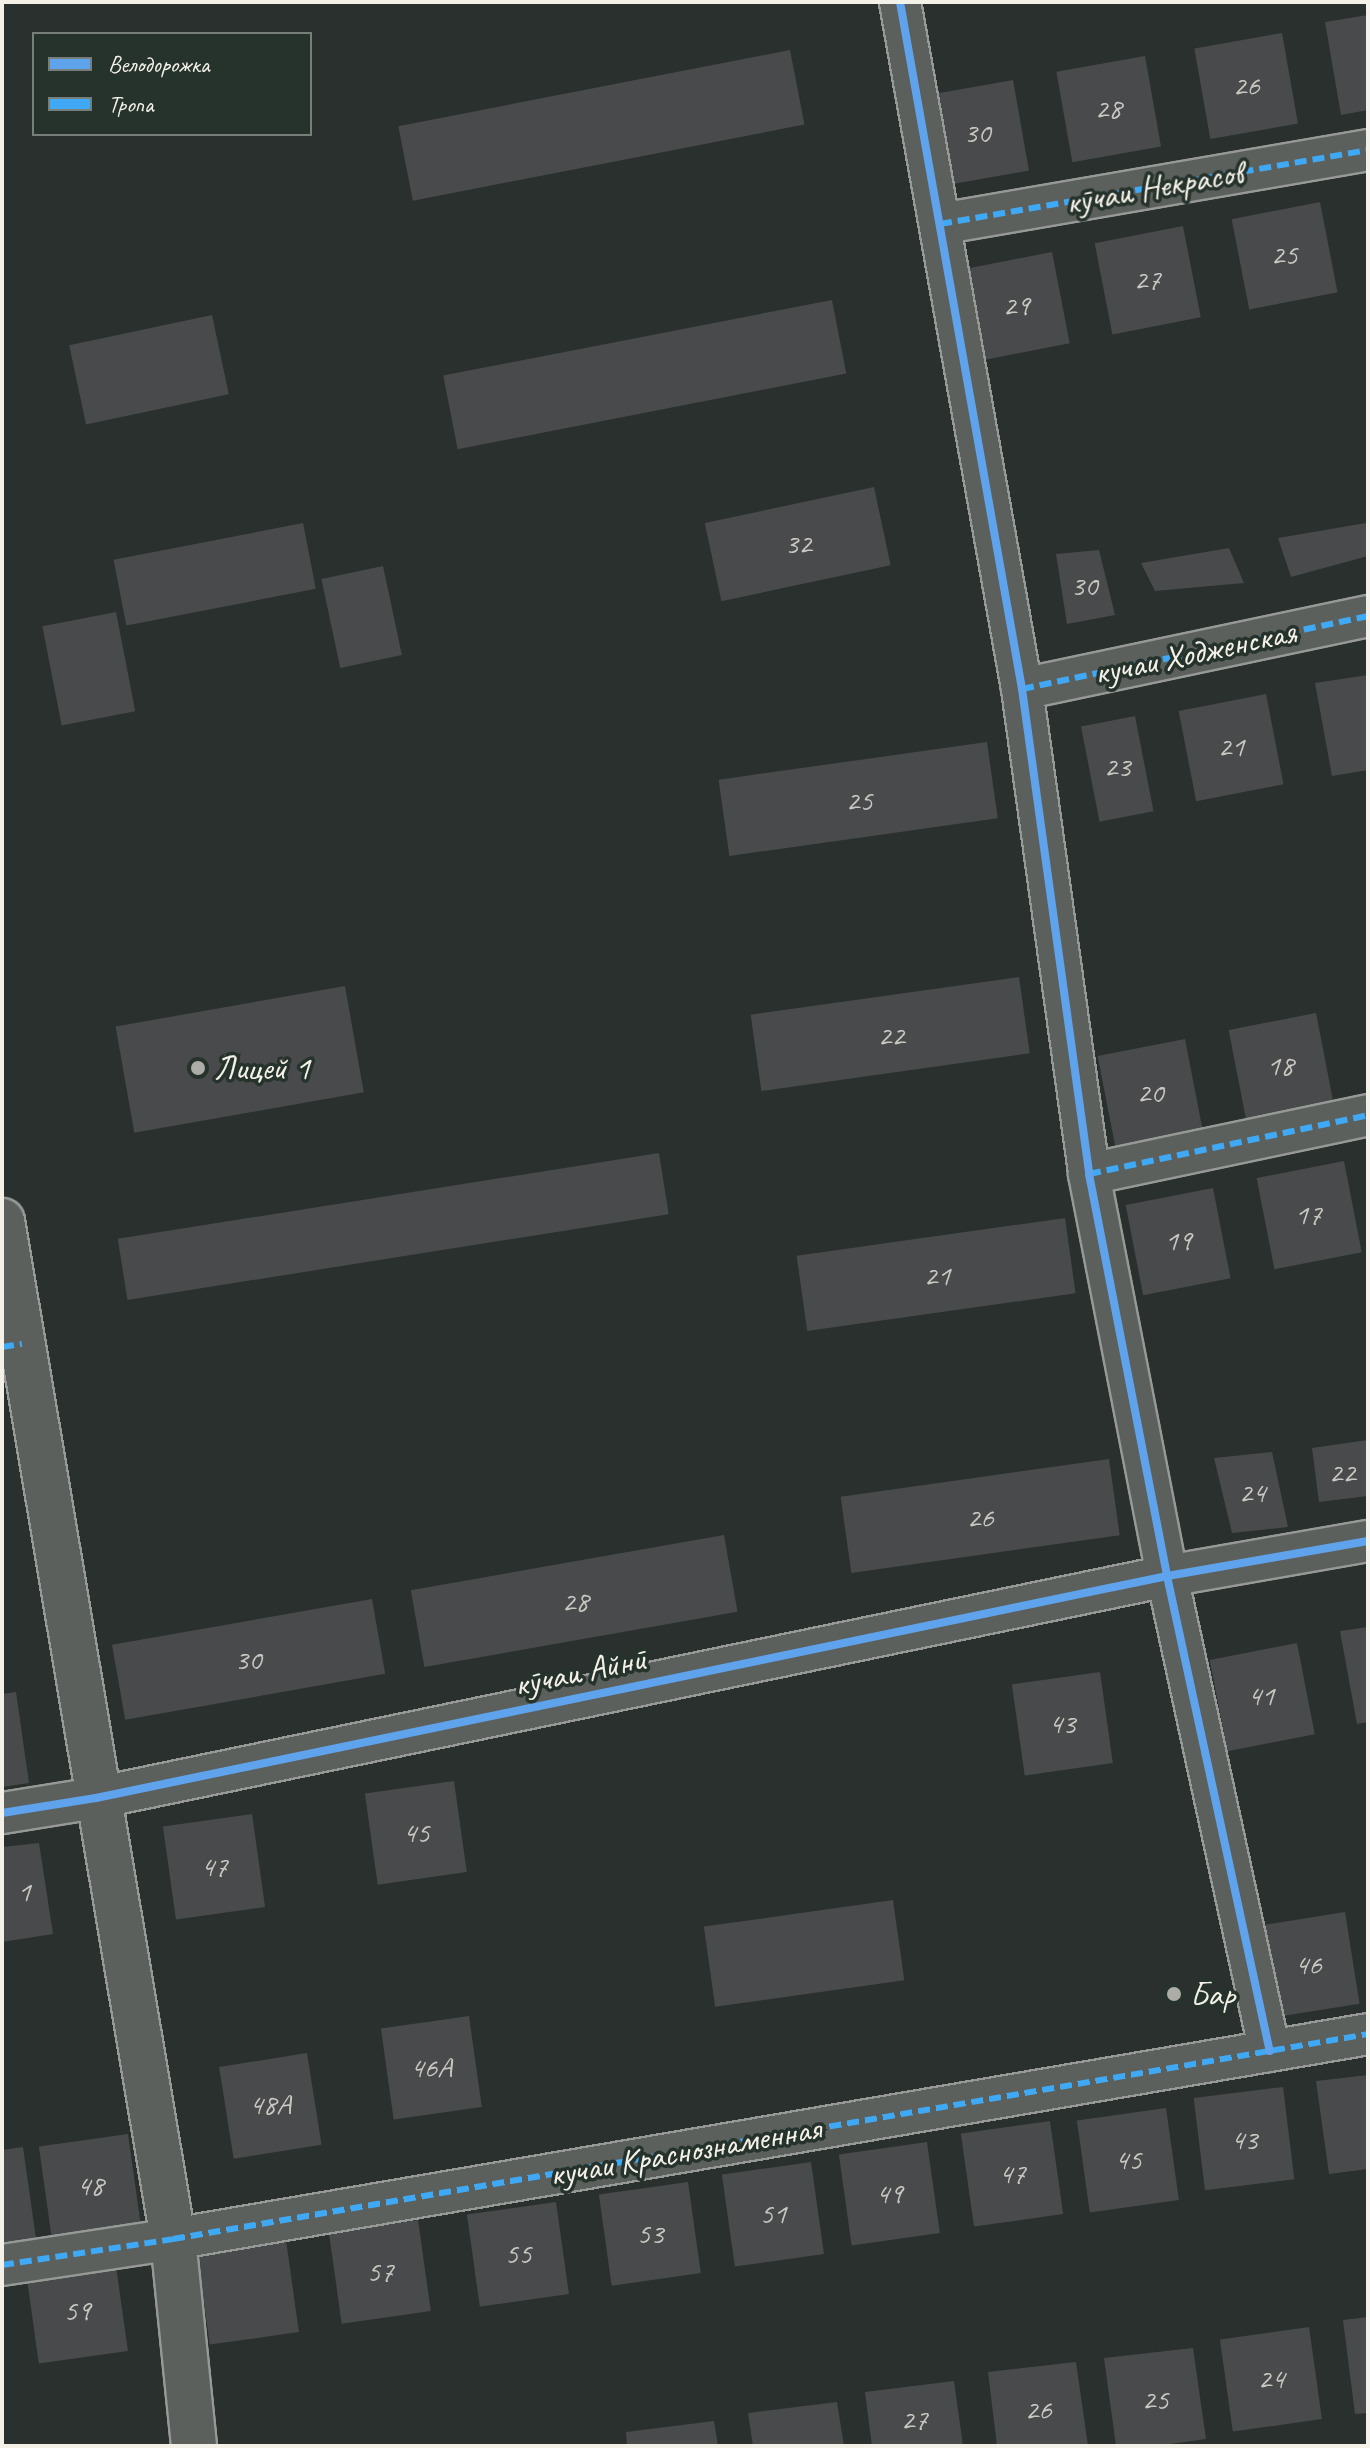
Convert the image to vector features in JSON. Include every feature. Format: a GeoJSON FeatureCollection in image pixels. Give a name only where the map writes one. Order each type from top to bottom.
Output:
{"type":"FeatureCollection","features":[{"type":"Feature","properties":{"kind":"street"},"geometry":{"type":"LineString","coordinates":[[900,2],[1022,689],[1089,1174],[1167,1576],[1270,2051]]}},
{"type":"Feature","properties":{"kind":"street","name":"кӯчаи Некрасов"},"geometry":{"type":"LineString","coordinates":[[940,224],[1368,150]]}},
{"type":"Feature","properties":{"kind":"street","name":"кучаи Ходженская"},"geometry":{"type":"LineString","coordinates":[[1022,689],[1368,616]]}},
{"type":"Feature","properties":{"kind":"street"},"geometry":{"type":"LineString","coordinates":[[1089,1174],[1368,1115]]}},
{"type":"Feature","properties":{"kind":"street"},"geometry":{"type":"LineString","coordinates":[[2,1221],[12,1346],[96,1798],[173,2239],[194,2446]]}},
{"type":"Feature","properties":{"kind":"street","name":"кӯчаи Айнӣ"},"geometry":{"type":"LineString","coordinates":[[2,1813],[96,1798],[1167,1576],[1368,1541]]}},
{"type":"Feature","properties":{"kind":"street","name":"кучаи Краснознаменная"},"geometry":{"type":"LineString","coordinates":[[2,2265],[173,2239],[1368,2034]]}},
{"type":"Feature","properties":{"kind":"building"},"geometry":{"type":"Polygon","coordinates":[[[1368,15],[1368,110],[1341,115],[1325,22],[1368,15]]]}},
{"type":"Feature","properties":{"kind":"building"},"geometry":{"type":"Polygon","coordinates":[[[1282,33],[1298,124],[1210,139],[1194,48],[1282,33]]]}},
{"type":"Feature","properties":{"kind":"building"},"geometry":{"type":"Polygon","coordinates":[[[790,50],[805,125],[413,201],[398,126],[790,50]]]}},
{"type":"Feature","properties":{"kind":"building"},"geometry":{"type":"Polygon","coordinates":[[[1145,56],[1161,147],[1072,162],[1056,72],[1145,56]]]}},
{"type":"Feature","properties":{"kind":"building"},"geometry":{"type":"Polygon","coordinates":[[[1013,80],[1029,171],[941,186],[925,95],[1013,80]]]}},
{"type":"Feature","properties":{"kind":"building"},"geometry":{"type":"Polygon","coordinates":[[[1320,202],[1338,292],[1249,309],[1232,219],[1320,202]]]}},
{"type":"Feature","properties":{"kind":"building"},"geometry":{"type":"Polygon","coordinates":[[[1183,226],[1201,317],[1112,334],[1095,243],[1183,226]]]}},
{"type":"Feature","properties":{"kind":"building"},"geometry":{"type":"Polygon","coordinates":[[[1052,252],[1070,343],[981,360],[964,269],[1052,252]]]}},
{"type":"Feature","properties":{"kind":"building"},"geometry":{"type":"Polygon","coordinates":[[[832,300],[846,374],[458,449],[443,376],[832,300]]]}},
{"type":"Feature","properties":{"kind":"building"},"geometry":{"type":"Polygon","coordinates":[[[212,315],[229,394],[86,425],[69,345],[212,315]]]}},
{"type":"Feature","properties":{"kind":"building"},"geometry":{"type":"Polygon","coordinates":[[[874,487],[891,565],[721,601],[705,523],[874,487]]]}},
{"type":"Feature","properties":{"kind":"building"},"geometry":{"type":"Polygon","coordinates":[[[303,523],[316,589],[126,626],[114,560],[303,523]]]}},
{"type":"Feature","properties":{"kind":"building"},"geometry":{"type":"Polygon","coordinates":[[[1366,523],[1368,556],[1291,577],[1278,538],[1366,523]]]}},
{"type":"Feature","properties":{"kind":"building"},"geometry":{"type":"Polygon","coordinates":[[[1229,548],[1244,583],[1155,591],[1141,563],[1229,548]]]}},
{"type":"Feature","properties":{"kind":"building"},"geometry":{"type":"Polygon","coordinates":[[[1099,550],[1115,615],[1067,624],[1056,554],[1099,550]]]}},
{"type":"Feature","properties":{"kind":"building"},"geometry":{"type":"Polygon","coordinates":[[[383,566],[402,655],[340,668],[321,579],[383,566]]]}},
{"type":"Feature","properties":{"kind":"building"},"geometry":{"type":"Polygon","coordinates":[[[116,612],[135,711],[62,725],[42,626],[116,612]]]}},
{"type":"Feature","properties":{"kind":"building"},"geometry":{"type":"Polygon","coordinates":[[[1368,675],[1368,770],[1332,776],[1315,683],[1368,675]]]}},
{"type":"Feature","properties":{"kind":"building"},"geometry":{"type":"Polygon","coordinates":[[[1266,694],[1284,784],[1196,801],[1179,711],[1266,694]]]}},
{"type":"Feature","properties":{"kind":"building"},"geometry":{"type":"Polygon","coordinates":[[[1135,716],[1154,811],[1100,822],[1081,726],[1135,716]]]}},
{"type":"Feature","properties":{"kind":"building"},"geometry":{"type":"Polygon","coordinates":[[[987,742],[998,818],[729,856],[719,780],[987,742]]]}},
{"type":"Feature","properties":{"kind":"building"},"geometry":{"type":"Polygon","coordinates":[[[1019,977],[1030,1053],[761,1091],[751,1015],[1019,977]]]}},
{"type":"Feature","properties":{"kind":"building"},"geometry":{"type":"Polygon","coordinates":[[[345,986],[364,1092],[134,1133],[116,1026],[345,986]]]}},
{"type":"Feature","properties":{"kind":"building"},"geometry":{"type":"Polygon","coordinates":[[[1316,1013],[1334,1104],[1246,1121],[1229,1030],[1316,1013]]]}},
{"type":"Feature","properties":{"kind":"building"},"geometry":{"type":"Polygon","coordinates":[[[1185,1039],[1203,1130],[1115,1147],[1098,1056],[1185,1039]]]}},
{"type":"Feature","properties":{"kind":"building"},"geometry":{"type":"Polygon","coordinates":[[[659,1153],[669,1214],[127,1300],[118,1239],[659,1153]]]}},
{"type":"Feature","properties":{"kind":"building"},"geometry":{"type":"Polygon","coordinates":[[[1344,1161],[1362,1252],[1274,1269],[1257,1178],[1344,1161]]]}},
{"type":"Feature","properties":{"kind":"building"},"geometry":{"type":"Polygon","coordinates":[[[1213,1188],[1231,1278],[1143,1295],[1126,1205],[1213,1188]]]}},
{"type":"Feature","properties":{"kind":"building"},"geometry":{"type":"Polygon","coordinates":[[[1065,1218],[1076,1293],[807,1331],[797,1256],[1065,1218]]]}},
{"type":"Feature","properties":{"kind":"building"},"geometry":{"type":"Polygon","coordinates":[[[1368,1440],[1368,1496],[1319,1502],[1312,1448],[1368,1440]]]}},
{"type":"Feature","properties":{"kind":"building"},"geometry":{"type":"Polygon","coordinates":[[[1272,1452],[1288,1527],[1232,1533],[1214,1458],[1272,1452]]]}},
{"type":"Feature","properties":{"kind":"building"},"geometry":{"type":"Polygon","coordinates":[[[1109,1459],[1120,1535],[851,1573],[841,1497],[1109,1459]]]}},
{"type":"Feature","properties":{"kind":"building"},"geometry":{"type":"Polygon","coordinates":[[[724,1535],[738,1612],[424,1667],[411,1590],[724,1535]]]}},
{"type":"Feature","properties":{"kind":"building"},"geometry":{"type":"Polygon","coordinates":[[[372,1599],[385,1674],[125,1720],[112,1645],[372,1599]]]}},
{"type":"Feature","properties":{"kind":"building"},"geometry":{"type":"Polygon","coordinates":[[[1368,1627],[1368,1722],[1357,1724],[1340,1631],[1368,1627]]]}},
{"type":"Feature","properties":{"kind":"building"},"geometry":{"type":"Polygon","coordinates":[[[1297,1643],[1315,1734],[1227,1751],[1210,1660],[1297,1643]]]}},
{"type":"Feature","properties":{"kind":"building"},"geometry":{"type":"Polygon","coordinates":[[[1100,1672],[1113,1763],[1025,1775],[1012,1684],[1100,1672]]]}},
{"type":"Feature","properties":{"kind":"building"},"geometry":{"type":"Polygon","coordinates":[[[16,1692],[29,1783],[2,1787],[2,1694],[16,1692]]]}},
{"type":"Feature","properties":{"kind":"building"},"geometry":{"type":"Polygon","coordinates":[[[454,1781],[467,1872],[378,1885],[365,1794],[454,1781]]]}},
{"type":"Feature","properties":{"kind":"building"},"geometry":{"type":"Polygon","coordinates":[[[252,1814],[265,1907],[176,1920],[163,1827],[252,1814]]]}},
{"type":"Feature","properties":{"kind":"building"},"geometry":{"type":"Polygon","coordinates":[[[39,1843],[53,1934],[2,1942],[2,1847],[39,1843]]]}},
{"type":"Feature","properties":{"kind":"building"},"geometry":{"type":"Polygon","coordinates":[[[893,1900],[904,1980],[715,2007],[704,1927],[893,1900]]]}},
{"type":"Feature","properties":{"kind":"building"},"geometry":{"type":"Polygon","coordinates":[[[1345,1912],[1360,2004],[1272,2018],[1257,1926],[1345,1912]]]}},
{"type":"Feature","properties":{"kind":"building"},"geometry":{"type":"Polygon","coordinates":[[[469,2016],[482,2107],[394,2119],[381,2028],[469,2016]]]}},
{"type":"Feature","properties":{"kind":"building"},"geometry":{"type":"Polygon","coordinates":[[[307,2053],[322,2145],[234,2159],[219,2067],[307,2053]]]}},
{"type":"Feature","properties":{"kind":"building"},"geometry":{"type":"Polygon","coordinates":[[[1368,2075],[1368,2169],[1329,2174],[1316,2081],[1368,2075]]]}},
{"type":"Feature","properties":{"kind":"building"},"geometry":{"type":"Polygon","coordinates":[[[1283,2087],[1294,2179],[1205,2190],[1194,2098],[1283,2087]]]}},
{"type":"Feature","properties":{"kind":"building"},"geometry":{"type":"Polygon","coordinates":[[[1166,2108],[1179,2200],[1090,2213],[1077,2121],[1166,2108]]]}},
{"type":"Feature","properties":{"kind":"building"},"geometry":{"type":"Polygon","coordinates":[[[1050,2121],[1063,2214],[974,2227],[961,2134],[1050,2121]]]}},
{"type":"Feature","properties":{"kind":"building"},"geometry":{"type":"Polygon","coordinates":[[[128,2134],[141,2226],[52,2239],[39,2147],[128,2134]]]}},
{"type":"Feature","properties":{"kind":"building"},"geometry":{"type":"Polygon","coordinates":[[[927,2142],[940,2233],[852,2245],[839,2154],[927,2142]]]}},
{"type":"Feature","properties":{"kind":"building"},"geometry":{"type":"Polygon","coordinates":[[[23,2147],[36,2239],[2,2244],[2,2150],[23,2147]]]}},
{"type":"Feature","properties":{"kind":"building"},"geometry":{"type":"Polygon","coordinates":[[[811,2162],[824,2254],[735,2267],[722,2175],[811,2162]]]}},
{"type":"Feature","properties":{"kind":"building"},"geometry":{"type":"Polygon","coordinates":[[[688,2182],[701,2273],[612,2286],[599,2195],[688,2182]]]}},
{"type":"Feature","properties":{"kind":"building"},"geometry":{"type":"Polygon","coordinates":[[[556,2202],[569,2294],[480,2307],[467,2215],[556,2202]]]}},
{"type":"Feature","properties":{"kind":"building"},"geometry":{"type":"Polygon","coordinates":[[[418,2220],[431,2311],[342,2324],[329,2233],[418,2220]]]}},
{"type":"Feature","properties":{"kind":"building"},"geometry":{"type":"Polygon","coordinates":[[[286,2240],[299,2332],[210,2345],[197,2253],[286,2240]]]}},
{"type":"Feature","properties":{"kind":"building"},"geometry":{"type":"Polygon","coordinates":[[[115,2259],[128,2351],[39,2364],[26,2272],[115,2259]]]}},
{"type":"Feature","properties":{"kind":"building"},"geometry":{"type":"Polygon","coordinates":[[[1368,2317],[1368,2413],[1355,2414],[1343,2320],[1368,2317]]]}},
{"type":"Feature","properties":{"kind":"building"},"geometry":{"type":"Polygon","coordinates":[[[1309,2327],[1322,2419],[1233,2432],[1220,2340],[1309,2327]]]}},
{"type":"Feature","properties":{"kind":"building"},"geometry":{"type":"Polygon","coordinates":[[[1193,2348],[1206,2439],[1156,2446],[1116,2446],[1104,2358],[1193,2348]]]}},
{"type":"Feature","properties":{"kind":"building"},"geometry":{"type":"Polygon","coordinates":[[[1076,2362],[1088,2446],[997,2446],[988,2372],[1076,2362]]]}},
{"type":"Feature","properties":{"kind":"building"},"geometry":{"type":"Polygon","coordinates":[[[954,2381],[963,2446],[872,2446],[865,2392],[954,2381]]]}},
{"type":"Feature","properties":{"kind":"building"},"geometry":{"type":"Polygon","coordinates":[[[837,2402],[844,2446],[753,2446],[748,2413],[837,2402]]]}},
{"type":"Feature","properties":{"kind":"building"},"geometry":{"type":"Polygon","coordinates":[[[714,2421],[718,2446],[627,2446],[626,2432],[714,2421]]]}},
{"type":"Feature","properties":{"kind":"marked path"},"geometry":{"type":"LineString","coordinates":[[940,224],[1368,150]]}},
{"type":"Feature","properties":{"kind":"marked path"},"geometry":{"type":"LineString","coordinates":[[1022,689],[1368,616]]}},
{"type":"Feature","properties":{"kind":"marked path"},"geometry":{"type":"LineString","coordinates":[[1089,1174],[1368,1115]]}},
{"type":"Feature","properties":{"kind":"marked path"},"geometry":{"type":"LineString","coordinates":[[2,1347],[22,1344]]}},
{"type":"Feature","properties":{"kind":"marked path"},"geometry":{"type":"LineString","coordinates":[[2,2265],[173,2239],[1368,2034]]}},
{"type":"Feature","properties":{"kind":"cycle path"},"geometry":{"type":"LineString","coordinates":[[900,2],[1022,689],[1089,1174],[1167,1576],[1270,2051]]}},
{"type":"Feature","properties":{"kind":"cycle path"},"geometry":{"type":"LineString","coordinates":[[2,1813],[96,1798],[1167,1576],[1368,1541]]}},
{"type":"Feature","properties":{"kind":"place","name":"Лицей 1"},"geometry":{"type":"Point","coordinates":[198,1068]}},
{"type":"Feature","properties":{"kind":"place","name":"Бар"},"geometry":{"type":"Point","coordinates":[1174,1994]}}]}
